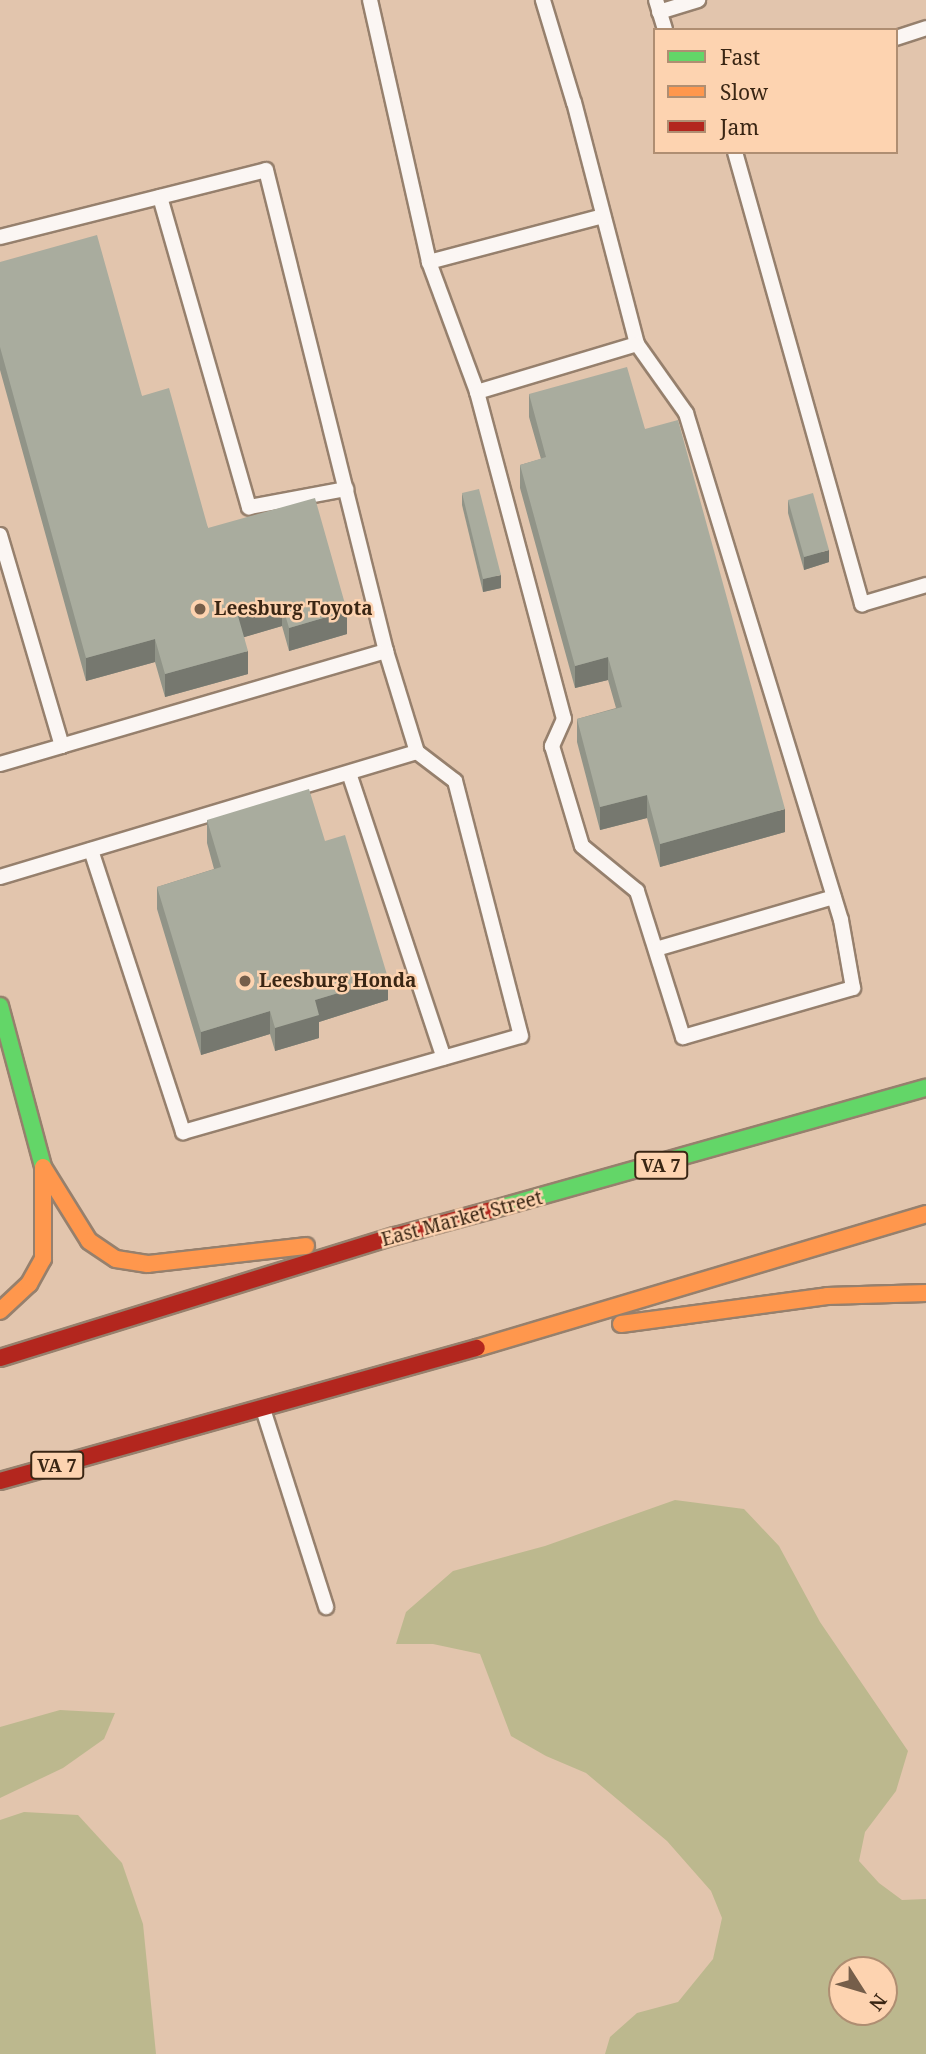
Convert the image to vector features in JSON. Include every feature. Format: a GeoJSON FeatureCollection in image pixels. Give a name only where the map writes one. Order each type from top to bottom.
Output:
{"type":"FeatureCollection","features":[{"type":"Feature","properties":{"kind":"main road"},"geometry":{"type":"LineString","coordinates":[[0,1006],[43,1167],[43,1259],[29,1284],[0,1311]]}},
{"type":"Feature","properties":{"kind":"main road","name":"East Market Street"},"geometry":{"type":"LineString","coordinates":[[0,1358],[396,1236],[663,1164],[926,1088]]}},
{"type":"Feature","properties":{"kind":"main road"},"geometry":{"type":"LineString","coordinates":[[43,1167],[89,1241],[104,1253],[128,1262],[148,1264],[396,1236]]}},
{"type":"Feature","properties":{"kind":"main road"},"geometry":{"type":"LineString","coordinates":[[447,1357],[616,1304],[926,1214]]}},
{"type":"Feature","properties":{"kind":"main road","name":"VA 7"},"geometry":{"type":"LineString","coordinates":[[0,1481],[447,1357],[649,1319],[827,1296],[926,1293]]}},
{"type":"Feature","properties":{"kind":"lane"},"geometry":{"type":"LineString","coordinates":[[370,0],[429,262],[477,392],[564,719],[552,746],[582,846],[637,891],[683,1037],[853,988],[834,897],[686,413],[637,344],[543,0]]}},
{"type":"Feature","properties":{"kind":"lane"},"geometry":{"type":"LineString","coordinates":[[664,28],[657,6],[698,0]]}},
{"type":"Feature","properties":{"kind":"lane"},"geometry":{"type":"LineString","coordinates":[[898,37],[926,28]]}},
{"type":"Feature","properties":{"kind":"lane"},"geometry":{"type":"LineString","coordinates":[[736,154],[862,604],[926,585]]}},
{"type":"Feature","properties":{"kind":"lane"},"geometry":{"type":"LineString","coordinates":[[0,237],[266,170],[386,651],[417,752],[455,781],[521,1036],[183,1132],[91,850]]}},
{"type":"Feature","properties":{"kind":"lane"},"geometry":{"type":"LineString","coordinates":[[160,197],[249,507],[346,489]]}},
{"type":"Feature","properties":{"kind":"lane"},"geometry":{"type":"LineString","coordinates":[[429,262],[603,216]]}},
{"type":"Feature","properties":{"kind":"lane"},"geometry":{"type":"LineString","coordinates":[[477,392],[637,344]]}},
{"type":"Feature","properties":{"kind":"lane"},"geometry":{"type":"LineString","coordinates":[[0,536],[62,746]]}},
{"type":"Feature","properties":{"kind":"lane"},"geometry":{"type":"LineString","coordinates":[[0,764],[386,651]]}},
{"type":"Feature","properties":{"kind":"lane"},"geometry":{"type":"LineString","coordinates":[[0,877],[417,752]]}},
{"type":"Feature","properties":{"kind":"lane"},"geometry":{"type":"LineString","coordinates":[[349,773],[444,1058]]}},
{"type":"Feature","properties":{"kind":"lane"},"geometry":{"type":"LineString","coordinates":[[656,949],[834,897]]}},
{"type":"Feature","properties":{"kind":"lane"},"geometry":{"type":"LineString","coordinates":[[0,1072],[17,1067]]}},
{"type":"Feature","properties":{"kind":"lane"},"geometry":{"type":"LineString","coordinates":[[263,1408],[326,1607]]}},
{"type":"Feature","properties":{"kind":"shaded area"},"geometry":{"type":"Polygon","coordinates":[[[675,1500],[744,1509],[779,1546],[820,1622],[908,1751],[896,1791],[865,1832],[859,1861],[879,1883],[902,1900],[926,1899],[926,2054],[605,2054],[610,2037],[637,2013],[678,2002],[713,1959],[722,1918],[711,1891],[667,1841],[586,1773],[546,1756],[511,1736],[480,1654],[433,1644],[396,1644],[406,1612],[453,1571],[545,1546],[675,1500]]]}},
{"type":"Feature","properties":{"kind":"shaded area"},"geometry":{"type":"Polygon","coordinates":[[[60,1710],[115,1713],[104,1739],[63,1768],[0,1798],[0,1727],[60,1710]]]}},
{"type":"Feature","properties":{"kind":"shaded area"},"geometry":{"type":"Polygon","coordinates":[[[24,1812],[78,1815],[122,1863],[143,1924],[156,2054],[0,2054],[0,1820],[24,1812]]]}},
{"type":"Feature","properties":{"kind":"building"},"geometry":{"type":"Polygon","coordinates":[[[97,235],[142,396],[169,388],[208,528],[315,498],[347,611],[289,628],[282,604],[238,616],[248,651],[165,674],[155,639],[86,658],[0,347],[0,262],[97,235]]]}},
{"type":"Feature","properties":{"kind":"building"},"geometry":{"type":"Polygon","coordinates":[[[627,367],[645,429],[678,420],[785,809],[660,844],[647,795],[600,807],[577,719],[622,707],[608,657],[575,666],[520,465],[546,457],[529,394],[627,367]]]}},
{"type":"Feature","properties":{"kind":"building"},"geometry":{"type":"Polygon","coordinates":[[[479,489],[501,575],[483,579],[462,493],[479,489]]]}},
{"type":"Feature","properties":{"kind":"building"},"geometry":{"type":"Polygon","coordinates":[[[813,493],[829,550],[804,557],[788,500],[813,493]]]}},
{"type":"Feature","properties":{"kind":"building"},"geometry":{"type":"Polygon","coordinates":[[[309,789],[325,841],[345,835],[388,978],[315,1000],[319,1015],[275,1028],[270,1011],[201,1032],[157,887],[221,867],[207,820],[309,789]]]}},
{"type":"Feature","properties":{"kind":"traffic: fast"},"geometry":{"type":"LineString","coordinates":[[0,1006],[43,1167]]}},
{"type":"Feature","properties":{"kind":"traffic: fast"},"geometry":{"type":"LineString","coordinates":[[491,1210],[926,1088]]}},
{"type":"Feature","properties":{"kind":"traffic: slow"},"geometry":{"type":"LineString","coordinates":[[43,1167],[89,1241],[116,1259],[148,1264],[306,1246]]}},
{"type":"Feature","properties":{"kind":"traffic: slow"},"geometry":{"type":"LineString","coordinates":[[0,1311],[29,1284],[43,1259],[43,1169]]}},
{"type":"Feature","properties":{"kind":"traffic: slow"},"geometry":{"type":"LineString","coordinates":[[477,1348],[926,1214]]}},
{"type":"Feature","properties":{"kind":"traffic: slow"},"geometry":{"type":"LineString","coordinates":[[621,1324],[827,1296],[926,1293]]}},
{"type":"Feature","properties":{"kind":"traffic: jam"},"geometry":{"type":"LineString","coordinates":[[0,1358],[395,1236],[491,1210]]}},
{"type":"Feature","properties":{"kind":"traffic: jam"},"geometry":{"type":"LineString","coordinates":[[0,1481],[477,1348]]}},
{"type":"Feature","properties":{"kind":"place","name":"Leesburg Toyota"},"geometry":{"type":"Point","coordinates":[200,609]}},
{"type":"Feature","properties":{"kind":"place","name":"Leesburg Honda"},"geometry":{"type":"Point","coordinates":[245,981]}}]}
